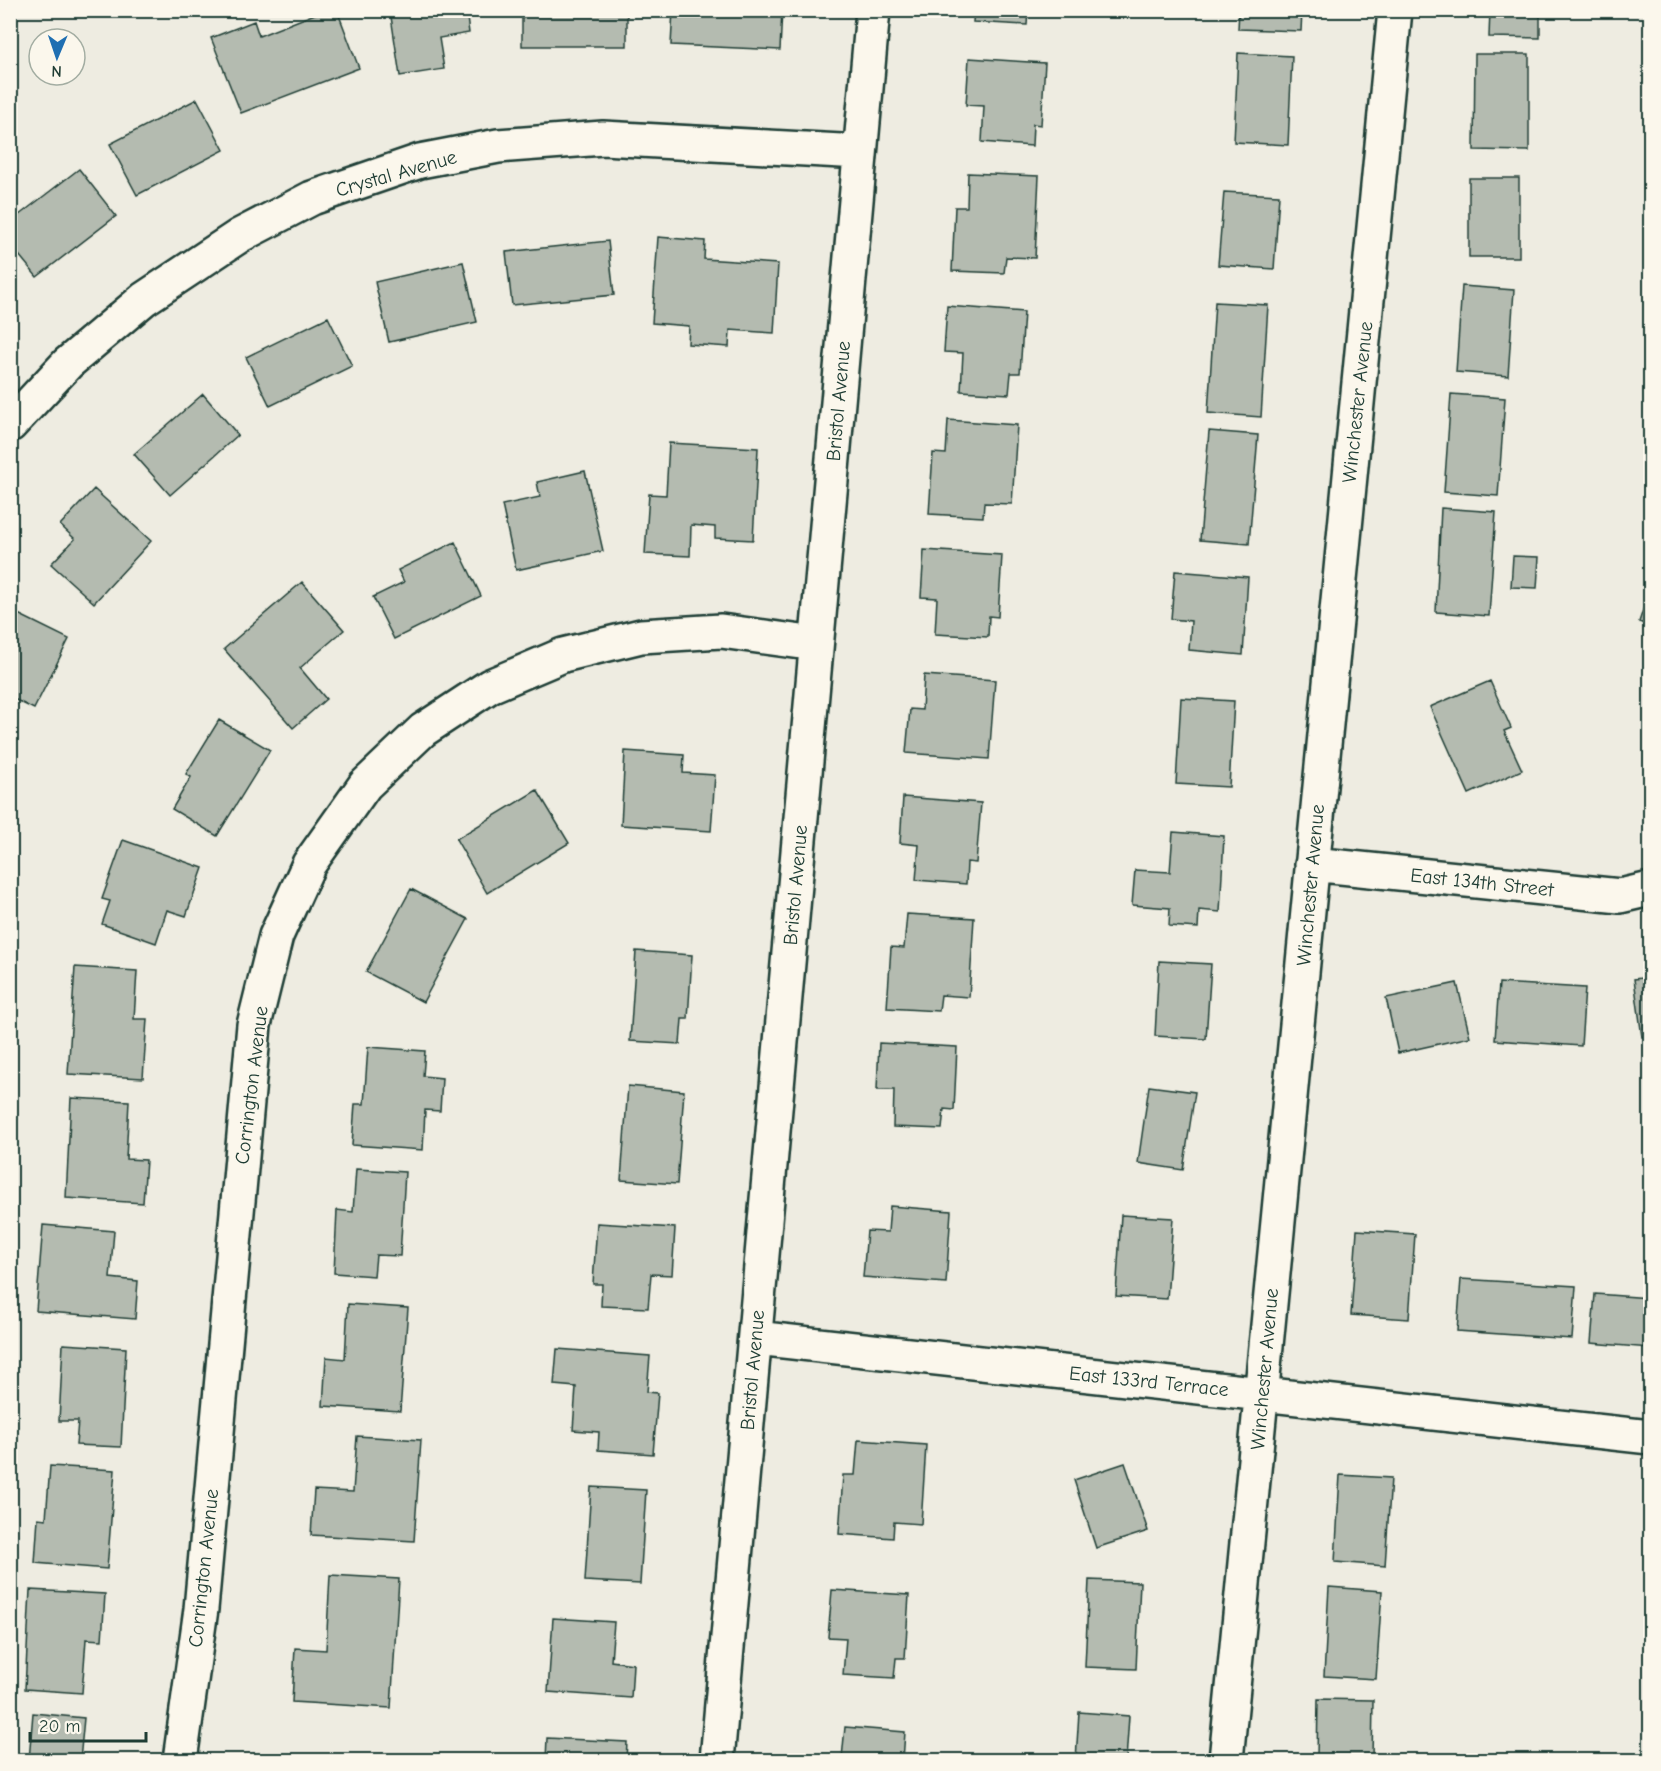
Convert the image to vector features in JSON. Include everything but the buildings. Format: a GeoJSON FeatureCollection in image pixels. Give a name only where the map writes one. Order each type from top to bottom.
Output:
{"type":"FeatureCollection","features":[{"type":"Feature","properties":{"kind":"street","name":"Bristol Avenue"},"geometry":{"type":"LineString","coordinates":[[717,1761],[873,10]]}},
{"type":"Feature","properties":{"kind":"street","name":"Winchester Avenue"},"geometry":{"type":"LineString","coordinates":[[1226,1761],[1395,10]]}},
{"type":"Feature","properties":{"kind":"street","name":"Crystal Avenue"},"geometry":{"type":"LineString","coordinates":[[10,425],[68,363],[144,299],[239,236],[312,198],[420,161],[498,146],[603,138],[860,152]]}},
{"type":"Feature","properties":{"kind":"street","name":"Corrington Avenue"},"geometry":{"type":"LineString","coordinates":[[180,1761],[201,1608],[254,1025],[276,936],[309,864],[365,785],[423,730],[490,686],[563,655],[641,636],[721,631],[816,644]]}},
{"type":"Feature","properties":{"kind":"street","name":"East 134th Street"},"geometry":{"type":"LineString","coordinates":[[1312,864],[1620,896],[1650,889]]}},
{"type":"Feature","properties":{"kind":"street","name":"East 133rd Terrace"},"geometry":{"type":"LineString","coordinates":[[754,1338],[1650,1437]]}}]}
